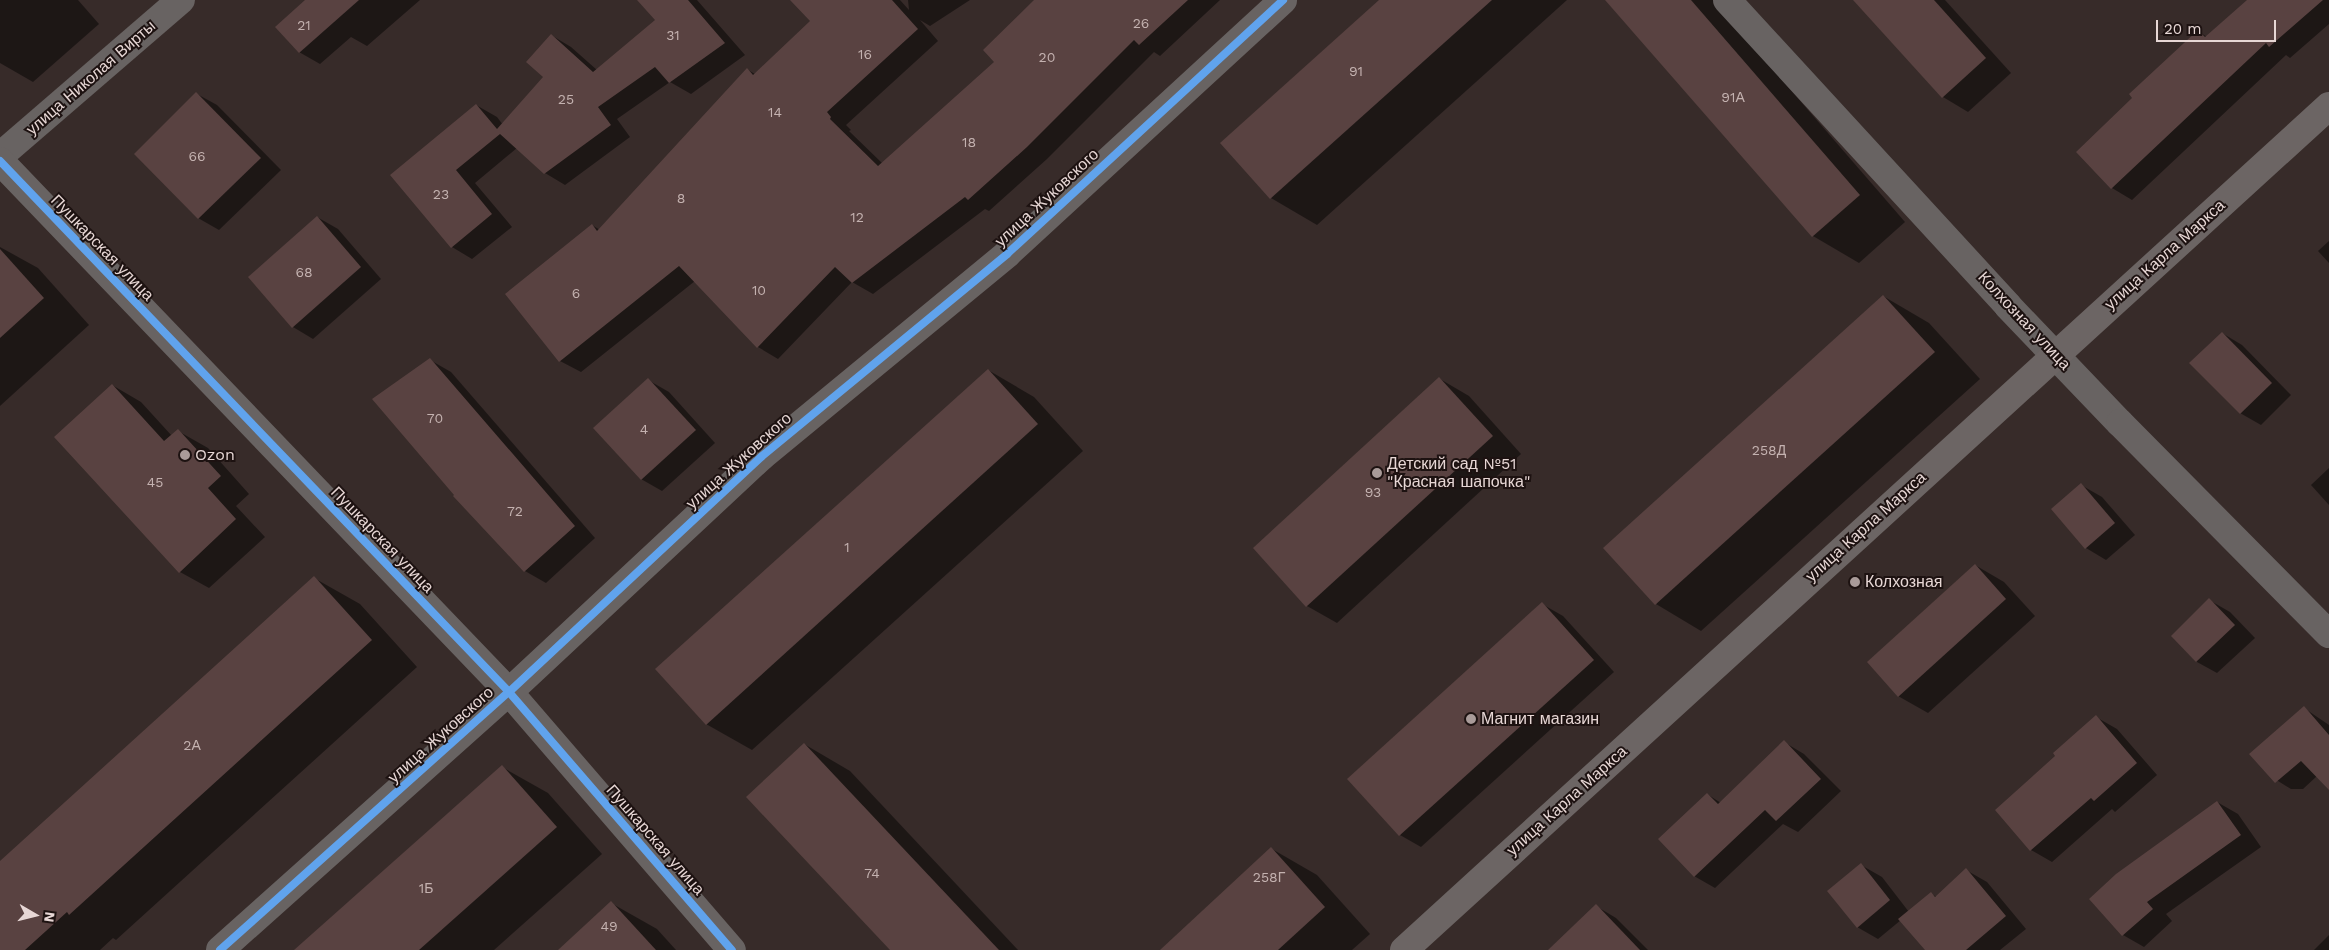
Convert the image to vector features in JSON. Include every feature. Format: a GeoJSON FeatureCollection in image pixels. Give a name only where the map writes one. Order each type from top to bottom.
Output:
{"type":"FeatureCollection","features":[{"type":"Feature","properties":{"kind":"main road","name":"улица Карла Маркса"},"geometry":{"type":"LineString","coordinates":[[1404,950],[2329,106]]}},
{"type":"Feature","properties":{"kind":"street","name":"улица Николая Вирты"},"geometry":{"type":"LineString","coordinates":[[0,156],[181,0]]}},
{"type":"Feature","properties":{"kind":"street","name":"улица Жуковского"},"geometry":{"type":"LineString","coordinates":[[220,950],[509,692],[761,458],[1008,254],[1283,0]]}},
{"type":"Feature","properties":{"kind":"street","name":"Колхозная улица"},"geometry":{"type":"LineString","coordinates":[[1727,0],[2055,355],[2329,634]]}},
{"type":"Feature","properties":{"kind":"street","name":"Пушкарская улица"},"geometry":{"type":"LineString","coordinates":[[0,161],[509,692],[732,950]]}},
{"type":"Feature","properties":{"kind":"building"},"geometry":{"type":"Polygon","coordinates":[[[305,0],[359,0],[299,53],[275,27],[305,0]]]}},
{"type":"Feature","properties":{"kind":"building"},"geometry":{"type":"Polygon","coordinates":[[[637,0],[688,0],[725,43],[669,83],[655,67],[598,107],[611,125],[544,174],[500,134],[456,170],[492,214],[451,248],[390,175],[476,104],[497,129],[543,77],[526,62],[551,34],[593,72],[655,20],[637,0]]]}},
{"type":"Feature","properties":{"kind":"building"},"geometry":{"type":"Polygon","coordinates":[[[790,0],[892,0],[918,29],[827,112],[831,117],[830,119],[878,166],[994,62],[983,50],[1034,0],[1188,0],[1139,45],[1134,40],[1027,147],[968,200],[965,197],[852,283],[835,267],[757,348],[679,266],[559,362],[505,294],[592,224],[597,231],[747,68],[753,75],[810,21],[790,0]]]}},
{"type":"Feature","properties":{"kind":"building"},"geometry":{"type":"Polygon","coordinates":[[[1379,0],[1492,0],[1270,199],[1220,143],[1379,0]]]}},
{"type":"Feature","properties":{"kind":"building"},"geometry":{"type":"Polygon","coordinates":[[[1605,0],[1691,0],[1860,195],[1812,237],[1605,0]]]}},
{"type":"Feature","properties":{"kind":"building"},"geometry":{"type":"Polygon","coordinates":[[[1853,0],[1934,0],[1986,58],[1942,98],[1853,0]]]}},
{"type":"Feature","properties":{"kind":"building"},"geometry":{"type":"Polygon","coordinates":[[[2247,0],[2323,0],[2269,47],[2266,43],[2111,189],[2076,152],[2132,98],[2129,94],[2198,30],[2205,37],[2247,0]]]}},
{"type":"Feature","properties":{"kind":"building"},"geometry":{"type":"Polygon","coordinates":[[[196,92],[261,158],[198,219],[134,154],[196,92]]]}},
{"type":"Feature","properties":{"kind":"building"},"geometry":{"type":"Polygon","coordinates":[[[317,216],[361,267],[292,328],[248,277],[317,216]]]}},
{"type":"Feature","properties":{"kind":"building"},"geometry":{"type":"Polygon","coordinates":[[[0,249],[44,298],[0,338],[0,249]]]}},
{"type":"Feature","properties":{"kind":"building"},"geometry":{"type":"Polygon","coordinates":[[[1883,295],[1935,352],[1655,605],[1603,548],[1883,295]]]}},
{"type":"Feature","properties":{"kind":"building"},"geometry":{"type":"Polygon","coordinates":[[[2222,332],[2272,383],[2240,414],[2189,363],[2222,332]]]}},
{"type":"Feature","properties":{"kind":"building"},"geometry":{"type":"Polygon","coordinates":[[[430,358],[575,526],[524,572],[453,496],[372,399],[430,358]]]}},
{"type":"Feature","properties":{"kind":"building"},"geometry":{"type":"Polygon","coordinates":[[[988,369],[1038,424],[706,725],[655,669],[988,369]]]}},
{"type":"Feature","properties":{"kind":"building"},"geometry":{"type":"Polygon","coordinates":[[[1439,377],[1493,436],[1306,607],[1253,548],[1439,377]]]}},
{"type":"Feature","properties":{"kind":"building"},"geometry":{"type":"Polygon","coordinates":[[[648,378],[696,430],[641,480],[593,428],[648,378]]]}},
{"type":"Feature","properties":{"kind":"building"},"geometry":{"type":"Polygon","coordinates":[[[112,384],[164,441],[178,429],[221,476],[208,488],[236,519],[179,573],[54,437],[112,384]]]}},
{"type":"Feature","properties":{"kind":"building"},"geometry":{"type":"Polygon","coordinates":[[[2081,483],[2115,523],[2085,549],[2051,509],[2081,483]]]}},
{"type":"Feature","properties":{"kind":"building"},"geometry":{"type":"Polygon","coordinates":[[[1975,564],[2006,599],[1898,697],[1867,662],[1975,564]]]}},
{"type":"Feature","properties":{"kind":"building"},"geometry":{"type":"Polygon","coordinates":[[[314,576],[372,640],[69,915],[67,912],[25,950],[0,950],[0,861],[314,576]]]}},
{"type":"Feature","properties":{"kind":"building"},"geometry":{"type":"Polygon","coordinates":[[[2209,598],[2235,625],[2196,662],[2171,636],[2209,598]]]}},
{"type":"Feature","properties":{"kind":"building","name":"Магнит магазин"},"geometry":{"type":"Polygon","coordinates":[[[1542,602],[1594,660],[1399,836],[1347,779],[1542,602]]]}},
{"type":"Feature","properties":{"kind":"building"},"geometry":{"type":"Polygon","coordinates":[[[2304,706],[2329,735],[2329,790],[2301,761],[2275,783],[2249,754],[2304,706]]]}},
{"type":"Feature","properties":{"kind":"building"},"geometry":{"type":"Polygon","coordinates":[[[2096,715],[2137,763],[2094,801],[2091,798],[2030,851],[1995,810],[2055,756],[2053,753],[2096,715]]]}},
{"type":"Feature","properties":{"kind":"building"},"geometry":{"type":"Polygon","coordinates":[[[1784,740],[1821,779],[1776,821],[1765,810],[1694,877],[1658,839],[1707,793],[1718,804],[1784,740]]]}},
{"type":"Feature","properties":{"kind":"building"},"geometry":{"type":"Polygon","coordinates":[[[804,743],[999,950],[890,950],[746,797],[804,743]]]}},
{"type":"Feature","properties":{"kind":"building"},"geometry":{"type":"Polygon","coordinates":[[[502,765],[557,827],[419,950],[294,950],[502,765]]]}},
{"type":"Feature","properties":{"kind":"building"},"geometry":{"type":"Polygon","coordinates":[[[2217,801],[2241,835],[2147,902],[2153,909],[2122,936],[2089,899],[2116,874],[2217,801]]]}},
{"type":"Feature","properties":{"kind":"building"},"geometry":{"type":"Polygon","coordinates":[[[1271,847],[1325,907],[1278,950],[1160,950],[1271,847]]]}},
{"type":"Feature","properties":{"kind":"building"},"geometry":{"type":"Polygon","coordinates":[[[1861,863],[1890,900],[1857,928],[1827,891],[1861,863]]]}},
{"type":"Feature","properties":{"kind":"building"},"geometry":{"type":"Polygon","coordinates":[[[1966,868],[2006,916],[1966,950],[1925,950],[1898,919],[1931,892],[1935,897],[1966,868]]]}},
{"type":"Feature","properties":{"kind":"building"},"geometry":{"type":"Polygon","coordinates":[[[611,901],[656,950],[558,950],[611,901]]]}},
{"type":"Feature","properties":{"kind":"building"},"geometry":{"type":"Polygon","coordinates":[[[1596,904],[1640,950],[1548,950],[1596,904]]]}},
{"type":"Feature","properties":{"kind":"cycle path"},"geometry":{"type":"LineString","coordinates":[[220,950],[509,692],[761,457],[1007,254],[1283,0]]}},
{"type":"Feature","properties":{"kind":"cycle path"},"geometry":{"type":"LineString","coordinates":[[0,161],[509,692],[732,950]]}},
{"type":"Feature","properties":{"kind":"place","name":"Ozon"},"geometry":{"type":"Point","coordinates":[185,455]}},
{"type":"Feature","properties":{"kind":"place","name":"Детский сад №51 \"Красная шапочка\""},"geometry":{"type":"Point","coordinates":[1377,473]}},
{"type":"Feature","properties":{"kind":"place","name":"Колхозная"},"geometry":{"type":"Point","coordinates":[1855,582]}},
{"type":"Feature","properties":{"kind":"place","name":"Магнит магазин"},"geometry":{"type":"Point","coordinates":[1471,719]}}]}
